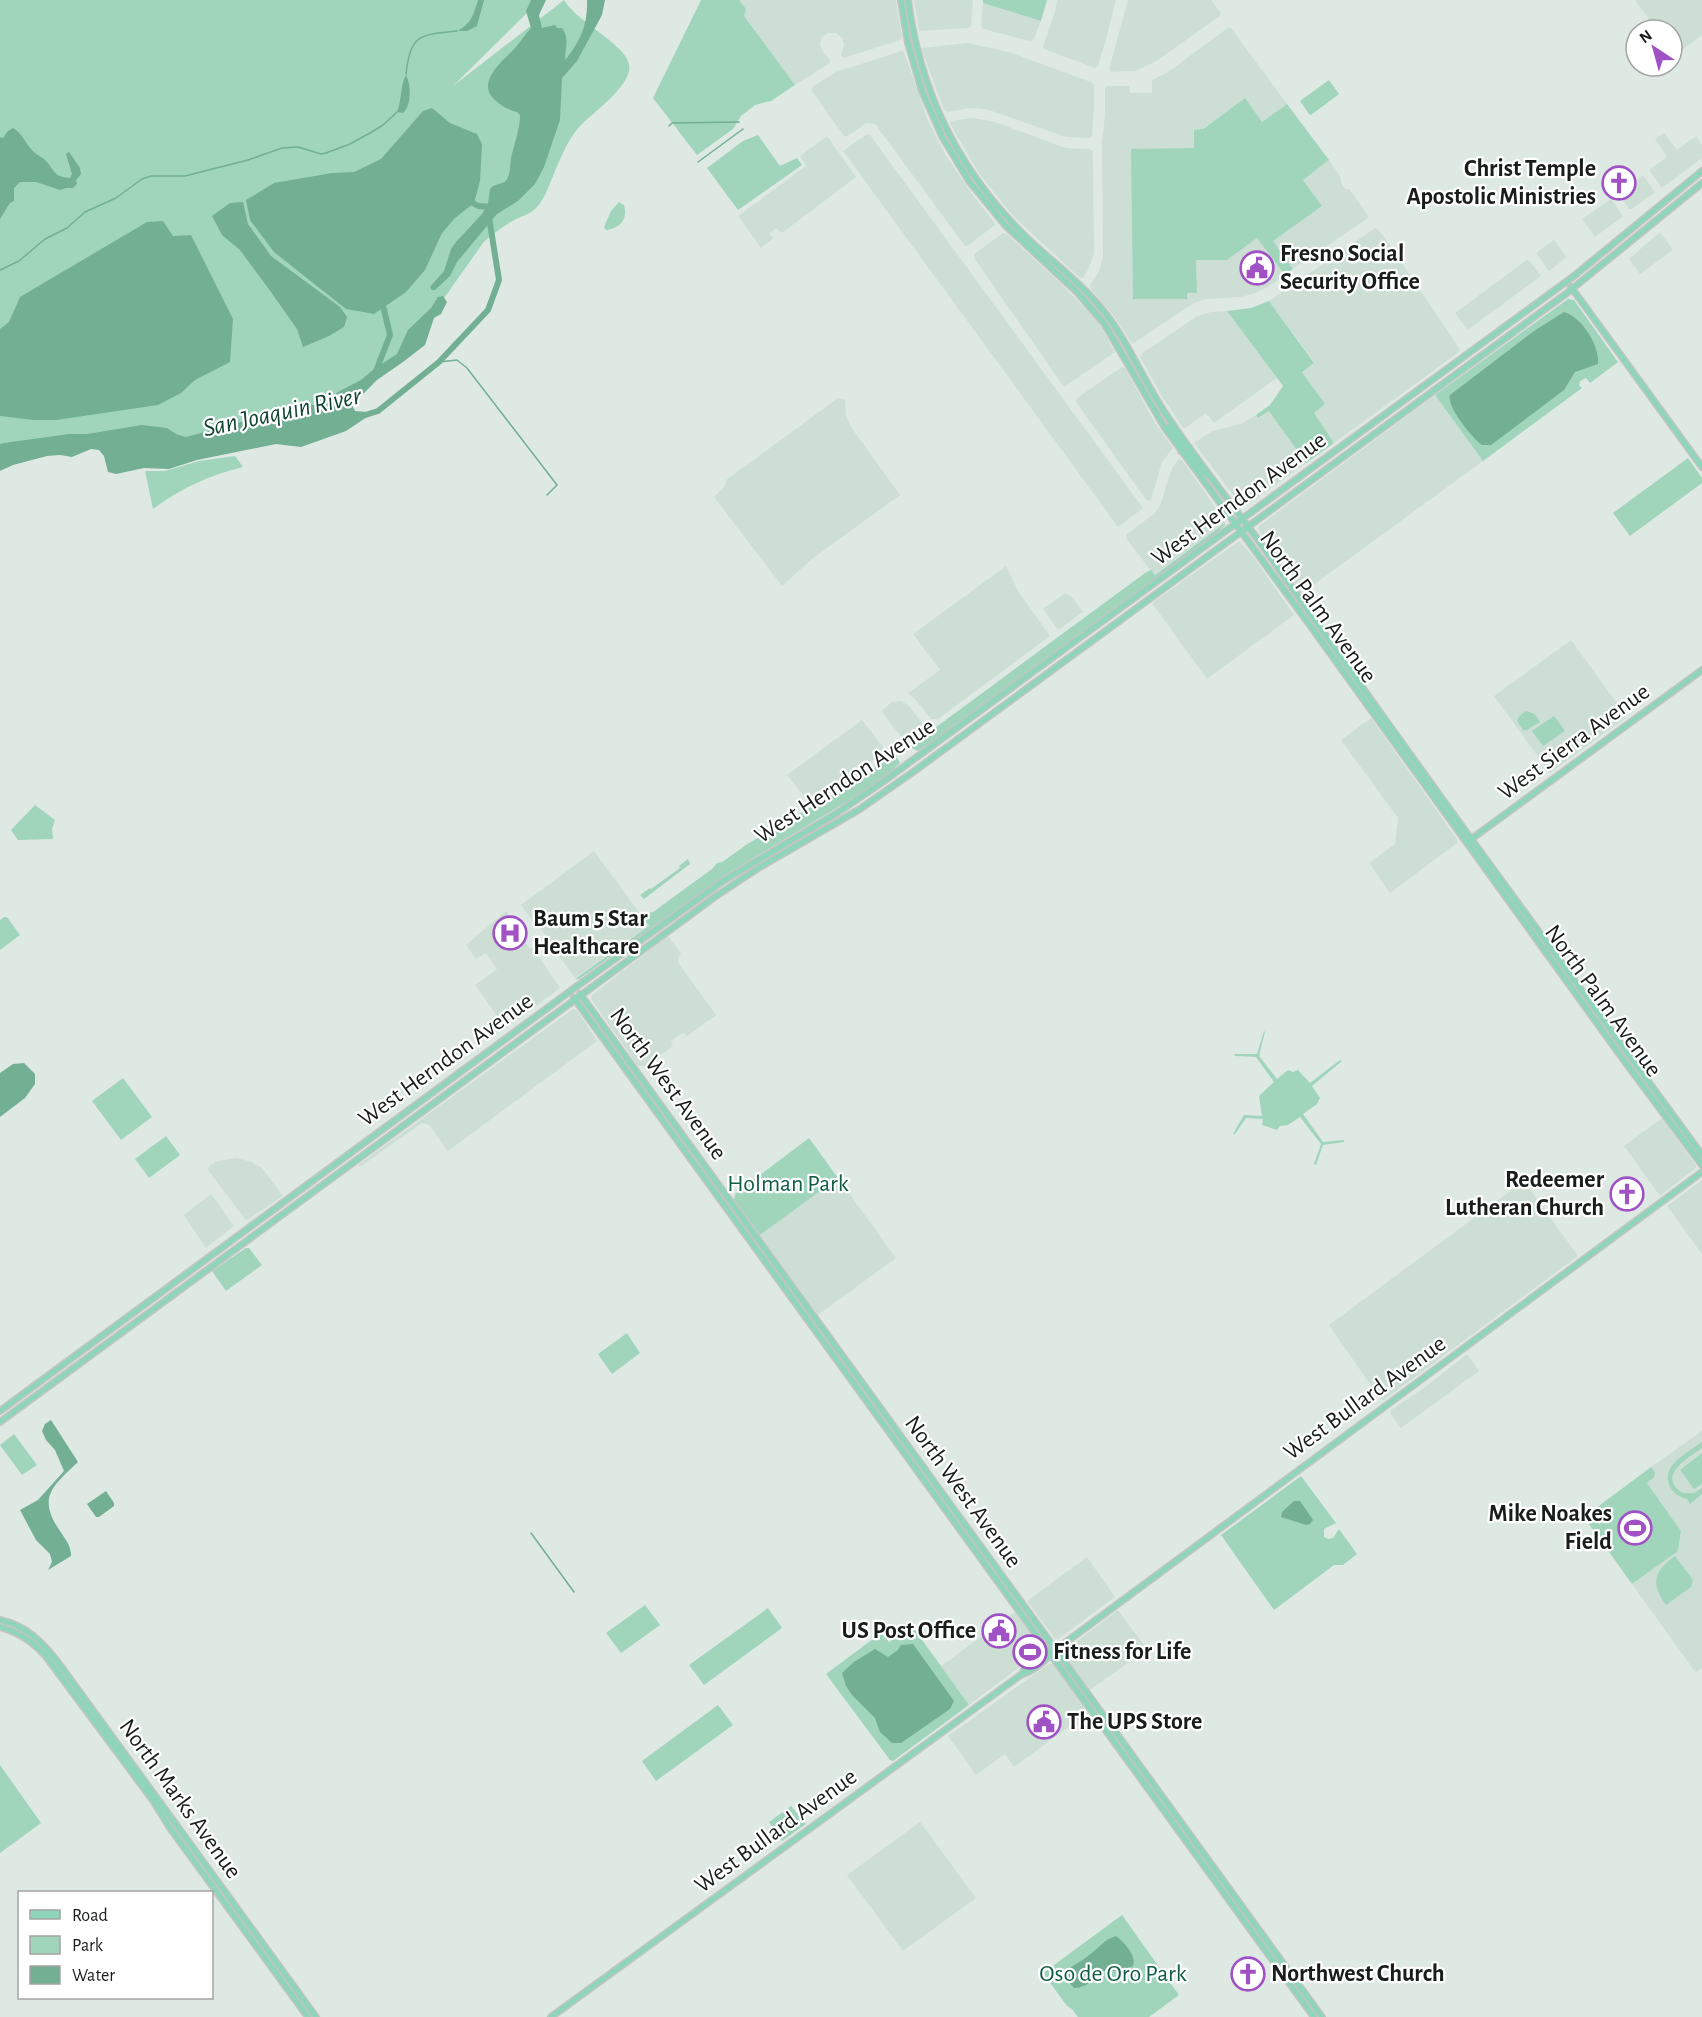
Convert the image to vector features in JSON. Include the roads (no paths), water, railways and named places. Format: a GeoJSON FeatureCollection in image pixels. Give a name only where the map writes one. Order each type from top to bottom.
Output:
{"type":"FeatureCollection","features":[{"type":"Feature","properties":{"kind":"main road"},"geometry":{"type":"LineString","coordinates":[[901,0],[912,58],[930,111],[938,120]]}},
{"type":"Feature","properties":{"kind":"main road","name":"North Palm Avenue"},"geometry":{"type":"LineString","coordinates":[[908,0],[913,35],[938,120],[953,156],[974,188],[1005,225],[1077,292],[1104,323],[1159,418],[1181,451],[1702,1155]]}},
{"type":"Feature","properties":{"kind":"main road","name":"North Palm Avenue"},"geometry":{"type":"LineString","coordinates":[[938,120],[979,183],[1010,221],[1080,286],[1111,321],[1168,418],[1248,526],[1422,770],[1469,841],[1702,1165]]}},
{"type":"Feature","properties":{"kind":"main road","name":"West Herndon Avenue"},"geometry":{"type":"LineString","coordinates":[[0,1411],[732,875],[837,813],[884,782],[1567,281],[1702,171]]}},
{"type":"Feature","properties":{"kind":"main road","name":"West Herndon Avenue"},"geometry":{"type":"LineString","coordinates":[[0,1422],[739,880],[879,797],[1572,289],[1702,183]]}},
{"type":"Feature","properties":{"kind":"main road"},"geometry":{"type":"LineString","coordinates":[[1042,260],[1055,268],[1076,287],[1080,286]]}},
{"type":"Feature","properties":{"kind":"main road"},"geometry":{"type":"LineString","coordinates":[[1567,281],[1702,467]]}},
{"type":"Feature","properties":{"kind":"main road"},"geometry":{"type":"LineString","coordinates":[[1159,418],[1182,444],[1189,447]]}},
{"type":"Feature","properties":{"kind":"main road"},"geometry":{"type":"LineString","coordinates":[[1181,451],[1187,451],[1204,474],[1213,478]]}},
{"type":"Feature","properties":{"kind":"main road"},"geometry":{"type":"LineString","coordinates":[[1297,607],[1302,609],[1332,645]]}},
{"type":"Feature","properties":{"kind":"main road","name":"West Sierra Avenue"},"geometry":{"type":"LineString","coordinates":[[1469,841],[1702,670]]}},
{"type":"Feature","properties":{"kind":"main road"},"geometry":{"type":"LineString","coordinates":[[1389,734],[1422,770]]}},
{"type":"Feature","properties":{"kind":"main road","name":"North West Avenue"},"geometry":{"type":"LineString","coordinates":[[576,987],[1322,2017]]}},
{"type":"Feature","properties":{"kind":"main road","name":"North West Avenue"},"geometry":{"type":"LineString","coordinates":[[570,992],[1314,2017]]}},
{"type":"Feature","properties":{"kind":"main road"},"geometry":{"type":"LineString","coordinates":[[599,1032],[622,1051]]}},
{"type":"Feature","properties":{"kind":"main road"},"geometry":{"type":"LineString","coordinates":[[610,1048],[626,1062],[630,1062]]}},
{"type":"Feature","properties":{"kind":"main road"},"geometry":{"type":"LineString","coordinates":[[625,1068],[630,1069],[644,1087],[650,1090]]}},
{"type":"Feature","properties":{"kind":"main road"},"geometry":{"type":"LineString","coordinates":[[1657,1105],[1668,1114],[1679,1129],[1683,1129]]}},
{"type":"Feature","properties":{"kind":"main road","name":"West Bullard Avenue"},"geometry":{"type":"LineString","coordinates":[[552,2017],[1022,1674],[1024,1669],[1044,1654],[1050,1654],[1056,1650],[1702,1172]]}},
{"type":"Feature","properties":{"kind":"main road","name":"North Marks Avenue"},"geometry":{"type":"LineString","coordinates":[[0,1620],[33,1635],[57,1661],[312,2017]]}},
{"type":"Feature","properties":{"kind":"main road","name":"North Marks Avenue"},"geometry":{"type":"LineString","coordinates":[[0,1627],[21,1634],[45,1655],[296,2000],[300,2001],[312,2017]]}},
{"type":"Feature","properties":{"kind":"main road"},"geometry":{"type":"LineString","coordinates":[[1102,1726],[1108,1727],[1132,1760],[1143,1770]]}},
{"type":"Feature","properties":{"kind":"water"},"geometry":{"type":"Polygon","coordinates":[[[478,0],[484,0],[477,26],[467,31],[458,31],[471,18],[478,0]]]}},
{"type":"Feature","properties":{"kind":"water"},"geometry":{"type":"Polygon","coordinates":[[[531,0],[546,0],[539,15],[542,28],[555,25],[557,28],[562,28],[566,40],[565,60],[582,32],[587,0],[605,0],[602,15],[577,61],[562,78],[560,120],[544,167],[535,184],[518,201],[497,214],[457,262],[450,276],[435,290],[432,290],[430,287],[444,271],[451,249],[482,214],[488,203],[490,189],[505,182],[509,175],[520,115],[496,101],[488,87],[489,80],[498,65],[531,28],[526,11],[531,0]]]}},
{"type":"Feature","properties":{"kind":"water"},"geometry":{"type":"Polygon","coordinates":[[[406,75],[410,95],[403,113],[397,112],[406,75]]]}},
{"type":"Feature","properties":{"kind":"water"},"geometry":{"type":"Polygon","coordinates":[[[432,108],[450,123],[477,134],[482,144],[480,181],[474,203],[455,218],[442,233],[425,270],[406,292],[374,314],[346,309],[274,252],[250,220],[246,200],[274,183],[332,173],[354,172],[381,159],[423,111],[432,108]]]}},
{"type":"Feature","properties":{"kind":"water"},"geometry":{"type":"Polygon","coordinates":[[[13,128],[57,174],[70,178],[72,174],[66,154],[69,152],[80,168],[81,174],[73,188],[60,190],[36,182],[20,182],[14,188],[14,201],[10,203],[0,219],[0,137],[3,138],[13,128]]]}},
{"type":"Feature","properties":{"kind":"water"},"geometry":{"type":"Polygon","coordinates":[[[243,202],[248,224],[271,256],[340,307],[347,317],[344,327],[303,347],[297,329],[240,250],[222,235],[212,216],[230,203],[243,202]]]}},
{"type":"Feature","properties":{"kind":"water"},"geometry":{"type":"Polygon","coordinates":[[[163,221],[173,236],[191,235],[233,319],[230,362],[195,380],[181,393],[158,405],[56,420],[0,416],[0,329],[9,322],[20,297],[147,222],[163,221]]]}},
{"type":"Feature","properties":{"kind":"water"},"geometry":{"type":"Polygon","coordinates":[[[443,296],[447,302],[441,314],[434,318],[425,345],[377,380],[354,403],[355,411],[367,412],[370,415],[346,431],[301,447],[276,444],[197,460],[169,469],[144,468],[116,474],[108,472],[104,456],[99,450],[91,449],[72,457],[47,456],[0,471],[0,444],[4,443],[69,434],[87,434],[142,425],[167,428],[186,437],[252,419],[295,403],[321,406],[338,392],[361,380],[397,354],[408,330],[431,308],[438,297],[443,296]]]}},
{"type":"Feature","properties":{"kind":"water"},"geometry":{"type":"Polygon","coordinates":[[[1564,312],[1577,320],[1588,333],[1596,349],[1598,364],[1575,372],[1564,390],[1491,445],[1482,445],[1466,429],[1456,414],[1450,395],[1534,331],[1564,312]]]}},
{"type":"Feature","properties":{"kind":"water"},"geometry":{"type":"Polygon","coordinates":[[[24,1063],[35,1074],[35,1084],[25,1098],[0,1117],[0,1073],[13,1064],[24,1063]]]}},
{"type":"Feature","properties":{"kind":"water"},"geometry":{"type":"Polygon","coordinates":[[[51,1420],[78,1462],[54,1487],[49,1503],[54,1522],[68,1544],[71,1556],[48,1570],[52,1562],[50,1554],[36,1540],[20,1510],[38,1500],[64,1471],[55,1450],[42,1431],[45,1424],[51,1420]]]}},
{"type":"Feature","properties":{"kind":"water"},"geometry":{"type":"Polygon","coordinates":[[[106,1491],[114,1506],[96,1517],[87,1504],[106,1491]]]}},
{"type":"Feature","properties":{"kind":"water"},"geometry":{"type":"Polygon","coordinates":[[[1294,1501],[1300,1501],[1313,1520],[1310,1524],[1306,1525],[1281,1517],[1282,1512],[1294,1501]]]}},
{"type":"Feature","properties":{"kind":"water"},"geometry":{"type":"Polygon","coordinates":[[[913,1644],[954,1701],[950,1709],[901,1743],[892,1743],[880,1732],[875,1718],[852,1695],[842,1673],[854,1662],[875,1649],[888,1657],[901,1645],[913,1644]]]}},
{"type":"Feature","properties":{"kind":"water"},"geometry":{"type":"Polygon","coordinates":[[[1116,1936],[1126,1945],[1133,1958],[1133,1966],[1122,1971],[1101,1971],[1089,1983],[1074,1988],[1065,1973],[1104,1942],[1116,1936]]]}},
{"type":"Feature","properties":{"kind":"waterway"},"geometry":{"type":"LineString","coordinates":[[406,74],[414,43],[426,36],[457,31]]}},
{"type":"Feature","properties":{"kind":"waterway"},"geometry":{"type":"LineString","coordinates":[[0,270],[19,261],[45,239],[67,228],[85,212],[116,198],[142,179],[151,176],[185,176],[248,160],[282,148],[298,147],[321,154],[326,153],[370,133],[397,112]]}},
{"type":"Feature","properties":{"kind":"waterway"},"geometry":{"type":"LineString","coordinates":[[669,126],[672,123],[739,122]]}},
{"type":"Feature","properties":{"kind":"waterway"},"geometry":{"type":"LineString","coordinates":[[698,162],[743,129]]}},
{"type":"Feature","properties":{"kind":"waterway"},"geometry":{"type":"LineString","coordinates":[[466,199],[478,206],[493,207]]}},
{"type":"Feature","properties":{"kind":"waterway","name":"San Joaquin River"},"geometry":{"type":"LineString","coordinates":[[362,416],[378,411],[439,362],[488,310],[499,280],[489,217]]}},
{"type":"Feature","properties":{"kind":"waterway"},"geometry":{"type":"LineString","coordinates":[[376,371],[390,335],[382,301]]}},
{"type":"Feature","properties":{"kind":"waterway"},"geometry":{"type":"LineString","coordinates":[[439,362],[457,360],[467,368],[557,485],[547,495]]}},
{"type":"Feature","properties":{"kind":"waterway"},"geometry":{"type":"LineString","coordinates":[[531,1533],[574,1592]]}},
{"type":"Feature","properties":{"kind":"place","name":"Christ Temple Apostolic Ministries"},"geometry":{"type":"Point","coordinates":[1619,183]}},
{"type":"Feature","properties":{"kind":"place","name":"Fresno Social Security Office"},"geometry":{"type":"Point","coordinates":[1257,268]}},
{"type":"Feature","properties":{"kind":"place","name":"Baum 5 Star Healthcare"},"geometry":{"type":"Point","coordinates":[510,933]}},
{"type":"Feature","properties":{"kind":"place","name":"Redeemer Lutheran Church"},"geometry":{"type":"Point","coordinates":[1627,1194]}},
{"type":"Feature","properties":{"kind":"place","name":"Mike Noakes Field"},"geometry":{"type":"Point","coordinates":[1635,1528]}},
{"type":"Feature","properties":{"kind":"place","name":"US Post Office"},"geometry":{"type":"Point","coordinates":[999,1631]}},
{"type":"Feature","properties":{"kind":"place","name":"Fitness for Life"},"geometry":{"type":"Point","coordinates":[1030,1652]}},
{"type":"Feature","properties":{"kind":"place","name":"The UPS Store"},"geometry":{"type":"Point","coordinates":[1044,1722]}},
{"type":"Feature","properties":{"kind":"place","name":"Northwest Church"},"geometry":{"type":"Point","coordinates":[1248,1974]}},
{"type":"Feature","properties":{"kind":"park label","name":"Holman Park"},"geometry":{"type":"Point","coordinates":[788,1184]}},
{"type":"Feature","properties":{"kind":"park label","name":"Oso de Oro Park"},"geometry":{"type":"Point","coordinates":[1113,1974]}}]}
